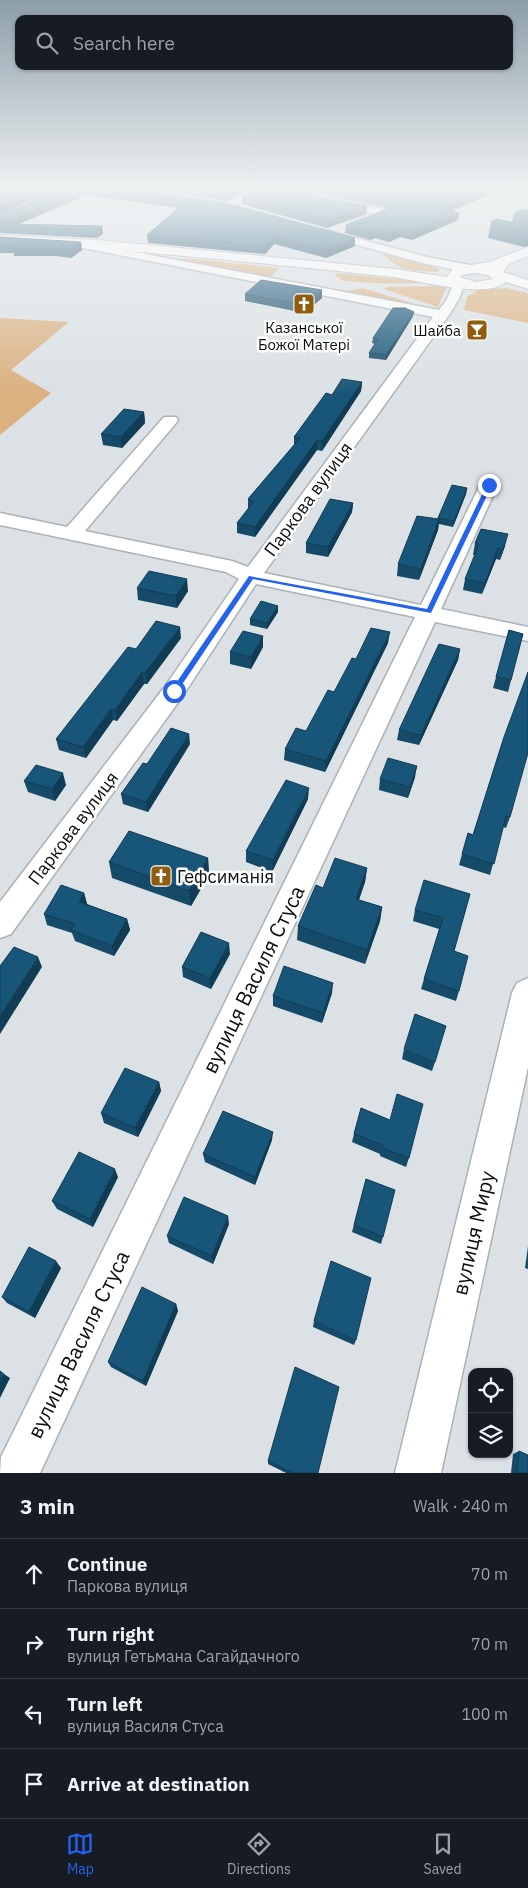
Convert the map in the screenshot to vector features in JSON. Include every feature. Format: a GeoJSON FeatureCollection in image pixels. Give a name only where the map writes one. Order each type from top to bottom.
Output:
{"type":"FeatureCollection","features":[{"type":"Feature","properties":{"kind":"main road"},"geometry":{"type":"LineString","coordinates":[[206,256],[528,286]]}},
{"type":"Feature","properties":{"kind":"main road"},"geometry":{"type":"LineString","coordinates":[[456,278],[471,269],[487,268],[517,256]]}},
{"type":"Feature","properties":{"kind":"main road"},"geometry":{"type":"LineString","coordinates":[[491,282],[497,270],[510,259]]}},
{"type":"Feature","properties":{"kind":"main road"},"geometry":{"type":"LineString","coordinates":[[471,269],[488,271],[491,282]]}},
{"type":"Feature","properties":{"kind":"street"},"geometry":{"type":"LineString","coordinates":[[148,256],[448,307],[468,290],[491,282]]}},
{"type":"Feature","properties":{"kind":"street"},"geometry":{"type":"LineString","coordinates":[[410,256],[471,269]]}},
{"type":"Feature","properties":{"kind":"street"},"geometry":{"type":"LineString","coordinates":[[351,270],[372,266],[381,257],[396,270],[397,274]]}},
{"type":"Feature","properties":{"kind":"street"},"geometry":{"type":"LineString","coordinates":[[426,260],[456,278]]}},
{"type":"Feature","properties":{"kind":"street","name":"Паркова вулиця"},"geometry":{"type":"LineString","coordinates":[[0,925],[174,691],[251,577],[448,307],[456,278]]}},
{"type":"Feature","properties":{"kind":"street"},"geometry":{"type":"LineString","coordinates":[[71,535],[170,420]]}},
{"type":"Feature","properties":{"kind":"street","name":"вулиця Василя Стуса"},"geometry":{"type":"LineString","coordinates":[[17,1473],[489,485]]}},
{"type":"Feature","properties":{"kind":"street"},"geometry":{"type":"LineString","coordinates":[[0,519],[232,567],[251,577],[429,612],[528,634]]}},
{"type":"Feature","properties":{"kind":"street","name":"вулиця Миру"},"geometry":{"type":"LineString","coordinates":[[418,1473],[518,1078],[528,993]]}},
{"type":"Feature","properties":{"kind":"shaded area"},"geometry":{"type":"Polygon","coordinates":[[[385,256],[397,256],[419,261],[440,270],[437,272],[406,269],[385,256]]]}},
{"type":"Feature","properties":{"kind":"shaded area"},"geometry":{"type":"Polygon","coordinates":[[[185,258],[279,268],[270,278],[180,262],[185,258]]]}},
{"type":"Feature","properties":{"kind":"shaded area"},"geometry":{"type":"Polygon","coordinates":[[[336,273],[439,283],[352,282],[340,280],[340,278],[335,276],[336,273]]]}},
{"type":"Feature","properties":{"kind":"shaded area"},"geometry":{"type":"Polygon","coordinates":[[[447,286],[438,307],[384,289],[387,287],[447,286]]]}},
{"type":"Feature","properties":{"kind":"shaded area"},"geometry":{"type":"Polygon","coordinates":[[[363,288],[421,306],[342,292],[363,288]]]}},
{"type":"Feature","properties":{"kind":"shaded area"},"geometry":{"type":"Polygon","coordinates":[[[506,288],[528,293],[528,323],[464,310],[467,297],[478,290],[506,288]]]}},
{"type":"Feature","properties":{"kind":"shaded area"},"geometry":{"type":"Polygon","coordinates":[[[0,318],[69,322],[11,370],[51,393],[0,435],[0,318]]]}},
{"type":"Feature","properties":{"kind":"building"},"geometry":{"type":"Polygon","coordinates":[[[261,280],[322,290],[304,305],[245,294],[261,280]]]}},
{"type":"Feature","properties":{"kind":"building"},"geometry":{"type":"Polygon","coordinates":[[[393,308],[405,308],[414,312],[386,355],[369,353],[378,339],[373,338],[393,308]]]}},
{"type":"Feature","properties":{"kind":"building"},"geometry":{"type":"Polygon","coordinates":[[[342,379],[362,382],[322,441],[317,440],[255,527],[237,523],[254,501],[248,499],[300,438],[294,437],[326,393],[332,395],[342,379]]]}},
{"type":"Feature","properties":{"kind":"building"},"geometry":{"type":"Polygon","coordinates":[[[124,409],[144,412],[121,437],[101,434],[124,409]]]}},
{"type":"Feature","properties":{"kind":"building"},"geometry":{"type":"Polygon","coordinates":[[[452,485],[467,488],[454,521],[438,518],[452,485]]]}},
{"type":"Feature","properties":{"kind":"building"},"geometry":{"type":"Polygon","coordinates":[[[330,499],[353,503],[328,547],[306,543],[330,499]]]}},
{"type":"Feature","properties":{"kind":"building"},"geometry":{"type":"Polygon","coordinates":[[[417,516],[439,519],[421,569],[398,564],[417,516]]]}},
{"type":"Feature","properties":{"kind":"building"},"geometry":{"type":"Polygon","coordinates":[[[481,529],[508,534],[503,549],[498,548],[485,583],[465,579],[479,544],[475,543],[481,529]]]}},
{"type":"Feature","properties":{"kind":"building"},"geometry":{"type":"Polygon","coordinates":[[[149,571],[187,579],[176,596],[137,588],[149,571]]]}},
{"type":"Feature","properties":{"kind":"building"},"geometry":{"type":"Polygon","coordinates":[[[261,601],[278,606],[267,623],[250,619],[261,601]]]}},
{"type":"Feature","properties":{"kind":"building"},"geometry":{"type":"Polygon","coordinates":[[[156,621],[180,627],[145,673],[142,672],[115,710],[111,709],[83,747],[56,739],[128,647],[136,649],[156,621]]]}},
{"type":"Feature","properties":{"kind":"building"},"geometry":{"type":"Polygon","coordinates":[[[371,628],[390,632],[326,761],[285,749],[296,728],[306,731],[328,690],[334,692],[352,658],[356,659],[371,628]]]}},
{"type":"Feature","properties":{"kind":"building"},"geometry":{"type":"Polygon","coordinates":[[[509,630],[523,634],[511,680],[496,677],[509,630]]]}},
{"type":"Feature","properties":{"kind":"building"},"geometry":{"type":"Polygon","coordinates":[[[243,631],[263,636],[251,657],[230,652],[243,631]]]}},
{"type":"Feature","properties":{"kind":"building"},"geometry":{"type":"Polygon","coordinates":[[[439,644],[460,649],[421,735],[399,730],[439,644]]]}},
{"type":"Feature","properties":{"kind":"building"},"geometry":{"type":"Polygon","coordinates":[[[528,672],[528,753],[510,817],[506,816],[494,864],[462,854],[468,833],[473,835],[504,737],[528,672]]]}},
{"type":"Feature","properties":{"kind":"building"},"geometry":{"type":"Polygon","coordinates":[[[171,728],[189,734],[146,802],[121,794],[143,763],[147,764],[171,728]]]}},
{"type":"Feature","properties":{"kind":"building"},"geometry":{"type":"Polygon","coordinates":[[[388,758],[417,766],[410,787],[380,779],[388,758]]]}},
{"type":"Feature","properties":{"kind":"building"},"geometry":{"type":"Polygon","coordinates":[[[36,765],[63,773],[52,789],[24,781],[36,765]]]}},
{"type":"Feature","properties":{"kind":"building"},"geometry":{"type":"Polygon","coordinates":[[[286,780],[309,788],[273,860],[246,851],[286,780]]]}},
{"type":"Feature","properties":{"kind":"building"},"geometry":{"type":"Polygon","coordinates":[[[129,831],[208,858],[189,891],[109,862],[129,831]]]}},
{"type":"Feature","properties":{"kind":"building"},"geometry":{"type":"Polygon","coordinates":[[[335,858],[367,868],[356,899],[382,907],[367,950],[298,926],[316,885],[323,888],[335,858]]]}},
{"type":"Feature","properties":{"kind":"building"},"geometry":{"type":"Polygon","coordinates":[[[424,880],[470,894],[454,951],[468,956],[459,991],[424,979],[443,918],[415,910],[424,880]]]}},
{"type":"Feature","properties":{"kind":"building"},"geometry":{"type":"Polygon","coordinates":[[[61,885],[84,893],[79,902],[127,919],[112,946],[71,930],[75,924],[44,914],[61,885]]]}},
{"type":"Feature","properties":{"kind":"building"},"geometry":{"type":"Polygon","coordinates":[[[201,932],[229,943],[210,978],[182,967],[201,932]]]}},
{"type":"Feature","properties":{"kind":"building"},"geometry":{"type":"Polygon","coordinates":[[[14,947],[38,957],[0,1016],[0,966],[14,947]]]}},
{"type":"Feature","properties":{"kind":"building"},"geometry":{"type":"Polygon","coordinates":[[[284,966],[333,983],[323,1013],[273,996],[284,966]]]}},
{"type":"Feature","properties":{"kind":"building"},"geometry":{"type":"Polygon","coordinates":[[[415,1014],[446,1026],[435,1062],[404,1049],[415,1014]]]}},
{"type":"Feature","properties":{"kind":"building"},"geometry":{"type":"Polygon","coordinates":[[[125,1068],[159,1082],[135,1128],[101,1113],[125,1068]]]}},
{"type":"Feature","properties":{"kind":"building"},"geometry":{"type":"Polygon","coordinates":[[[397,1094],[423,1104],[409,1158],[382,1148],[383,1145],[354,1134],[361,1108],[390,1120],[397,1094]]]}},
{"type":"Feature","properties":{"kind":"building"},"geometry":{"type":"Polygon","coordinates":[[[223,1111],[273,1132],[255,1177],[203,1154],[223,1111]]]}},
{"type":"Feature","properties":{"kind":"building"},"geometry":{"type":"Polygon","coordinates":[[[79,1152],[115,1169],[90,1219],[52,1201],[79,1152]]]}},
{"type":"Feature","properties":{"kind":"building"},"geometry":{"type":"Polygon","coordinates":[[[366,1179],[395,1190],[383,1237],[354,1225],[366,1179]]]}},
{"type":"Feature","properties":{"kind":"building"},"geometry":{"type":"Polygon","coordinates":[[[184,1197],[228,1216],[212,1256],[167,1236],[184,1197]]]}},
{"type":"Feature","properties":{"kind":"building"},"geometry":{"type":"Polygon","coordinates":[[[29,1247],[56,1261],[29,1312],[2,1297],[29,1247]]]}},
{"type":"Feature","properties":{"kind":"building"},"geometry":{"type":"Polygon","coordinates":[[[331,1261],[371,1278],[356,1340],[314,1321],[331,1261]]]}},
{"type":"Feature","properties":{"kind":"building"},"geometry":{"type":"Polygon","coordinates":[[[142,1287],[176,1304],[143,1381],[108,1362],[142,1287]]]}},
{"type":"Feature","properties":{"kind":"building"},"geometry":{"type":"Polygon","coordinates":[[[295,1367],[339,1387],[318,1473],[293,1473],[268,1461],[295,1367]]]}},
{"type":"Feature","properties":{"kind":"building"},"geometry":{"type":"Polygon","coordinates":[[[0,1371],[4,1374],[0,1381],[0,1371]]]}},
{"type":"Feature","properties":{"kind":"building"},"geometry":{"type":"Polygon","coordinates":[[[519,1451],[528,1455],[528,1473],[517,1473],[519,1451]]]}},
{"type":"Feature","properties":{"kind":"place","name":"Казанської Божої Матері"},"geometry":{"type":"Point","coordinates":[304,304]}},
{"type":"Feature","properties":{"kind":"place","name":"Шайба"},"geometry":{"type":"Point","coordinates":[477,330]}},
{"type":"Feature","properties":{"kind":"place","name":"Гефсиманія"},"geometry":{"type":"Point","coordinates":[161,876]}},
{"type":"Feature","properties":{"kind":"route"},"geometry":{"type":"LineString","coordinates":[[174,691],[251,577],[429,612],[489,485]]}}]}
